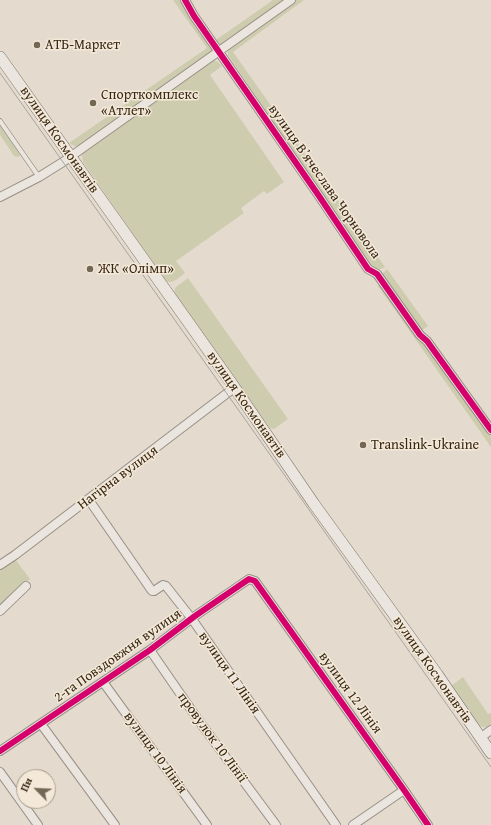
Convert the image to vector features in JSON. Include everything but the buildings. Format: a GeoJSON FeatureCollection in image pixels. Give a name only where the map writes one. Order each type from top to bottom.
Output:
{"type":"FeatureCollection","features":[{"type":"Feature","properties":{"kind":"main road","name":"вулиця Космонавтів"},"geometry":{"type":"LineString","coordinates":[[0,57],[234,388],[314,504],[437,674],[491,753]]}},
{"type":"Feature","properties":{"kind":"street","name":"вулиця Вʼячеслава Чорновола"},"geometry":{"type":"LineString","coordinates":[[186,0],[194,16],[320,196],[368,269],[377,274],[420,335],[427,341],[491,430]]}},
{"type":"Feature","properties":{"kind":"street"},"geometry":{"type":"LineString","coordinates":[[0,197],[39,177],[60,164],[291,0]]}},
{"type":"Feature","properties":{"kind":"street","name":"Нагірна вулиця"},"geometry":{"type":"LineString","coordinates":[[0,565],[15,556],[234,388]]}},
{"type":"Feature","properties":{"kind":"street","name":"вулиця 11 Лінія"},"geometry":{"type":"LineString","coordinates":[[88,500],[152,591],[163,585],[166,586],[192,619],[336,825]]}},
{"type":"Feature","properties":{"kind":"street"},"geometry":{"type":"LineString","coordinates":[[0,560],[0,565]]}},
{"type":"Feature","properties":{"kind":"street","name":"2-га Повздовжня вулиця"},"geometry":{"type":"LineString","coordinates":[[0,751],[150,650],[195,616],[249,579]]}},
{"type":"Feature","properties":{"kind":"street","name":"вулиця 12 Лінія"},"geometry":{"type":"LineString","coordinates":[[249,579],[255,581],[428,825]]}},
{"type":"Feature","properties":{"kind":"street"},"geometry":{"type":"LineString","coordinates":[[0,611],[26,586]]}},
{"type":"Feature","properties":{"kind":"street","name":"провулок 10 Лінії"},"geometry":{"type":"LineString","coordinates":[[150,650],[199,721],[276,825]]}},
{"type":"Feature","properties":{"kind":"street","name":"вулиця 10 Лінія"},"geometry":{"type":"LineString","coordinates":[[103,682],[207,825]]}},
{"type":"Feature","properties":{"kind":"street"},"geometry":{"type":"LineString","coordinates":[[41,724],[115,825]]}},
{"type":"Feature","properties":{"kind":"street"},"geometry":{"type":"LineString","coordinates":[[480,738],[491,730]]}},
{"type":"Feature","properties":{"kind":"street"},"geometry":{"type":"LineString","coordinates":[[0,772],[38,825]]}},
{"type":"Feature","properties":{"kind":"street"},"geometry":{"type":"LineString","coordinates":[[353,825],[404,790]]}},
{"type":"Feature","properties":{"kind":"lane"},"geometry":{"type":"LineString","coordinates":[[0,121],[39,177]]}},
{"type":"Feature","properties":{"kind":"green space"},"geometry":{"type":"Polygon","coordinates":[[[173,0],[182,0],[214,51],[79,146],[69,143],[207,48],[173,0]]]}},
{"type":"Feature","properties":{"kind":"green space"},"geometry":{"type":"Polygon","coordinates":[[[273,0],[286,0],[223,45],[216,40],[273,0]]]}},
{"type":"Feature","properties":{"kind":"green space"},"geometry":{"type":"Polygon","coordinates":[[[296,0],[304,0],[233,52],[385,267],[379,270],[373,269],[228,55],[230,46],[296,0]]]}},
{"type":"Feature","properties":{"kind":"green space"},"geometry":{"type":"Polygon","coordinates":[[[213,60],[222,66],[210,75],[284,182],[267,194],[264,191],[241,208],[244,213],[176,261],[185,273],[176,280],[169,282],[166,281],[83,162],[82,155],[84,151],[213,60]]]}},
{"type":"Feature","properties":{"kind":"green space"},"geometry":{"type":"Polygon","coordinates":[[[0,124],[20,152],[21,155],[18,157],[14,156],[0,135],[0,124]]]}},
{"type":"Feature","properties":{"kind":"green space"},"geometry":{"type":"Polygon","coordinates":[[[387,269],[428,326],[422,330],[381,275],[387,269]]]}},
{"type":"Feature","properties":{"kind":"green space"},"geometry":{"type":"Polygon","coordinates":[[[188,278],[288,419],[274,429],[269,427],[174,293],[175,288],[188,278]]]}},
{"type":"Feature","properties":{"kind":"green space"},"geometry":{"type":"Polygon","coordinates":[[[381,285],[425,343],[491,436],[491,447],[378,286],[381,285]]]}},
{"type":"Feature","properties":{"kind":"green space"},"geometry":{"type":"Polygon","coordinates":[[[15,559],[30,579],[0,608],[0,568],[15,559]]]}},
{"type":"Feature","properties":{"kind":"green space"},"geometry":{"type":"Polygon","coordinates":[[[463,677],[488,714],[491,713],[491,725],[484,727],[477,724],[451,686],[463,677]]]}},
{"type":"Feature","properties":{"kind":"tram line"},"geometry":{"type":"LineString","coordinates":[[0,73],[491,767]]}},
{"type":"Feature","properties":{"kind":"cycle path"},"geometry":{"type":"LineString","coordinates":[[185,0],[194,16],[368,269],[377,274],[420,335],[427,341],[491,430]]}},
{"type":"Feature","properties":{"kind":"cycle path"},"geometry":{"type":"LineString","coordinates":[[0,751],[150,650],[195,616],[249,579],[255,581],[428,825]]}},
{"type":"Feature","properties":{"kind":"place","name":"АТБ-Маркет"},"geometry":{"type":"Point","coordinates":[37,45]}},
{"type":"Feature","properties":{"kind":"place","name":"Спорткомплекс «Атлет»"},"geometry":{"type":"Point","coordinates":[93,103]}},
{"type":"Feature","properties":{"kind":"place","name":"ЖК «Олімп»"},"geometry":{"type":"Point","coordinates":[90,269]}},
{"type":"Feature","properties":{"kind":"place","name":"Translink-Ukraine"},"geometry":{"type":"Point","coordinates":[363,445]}}]}
